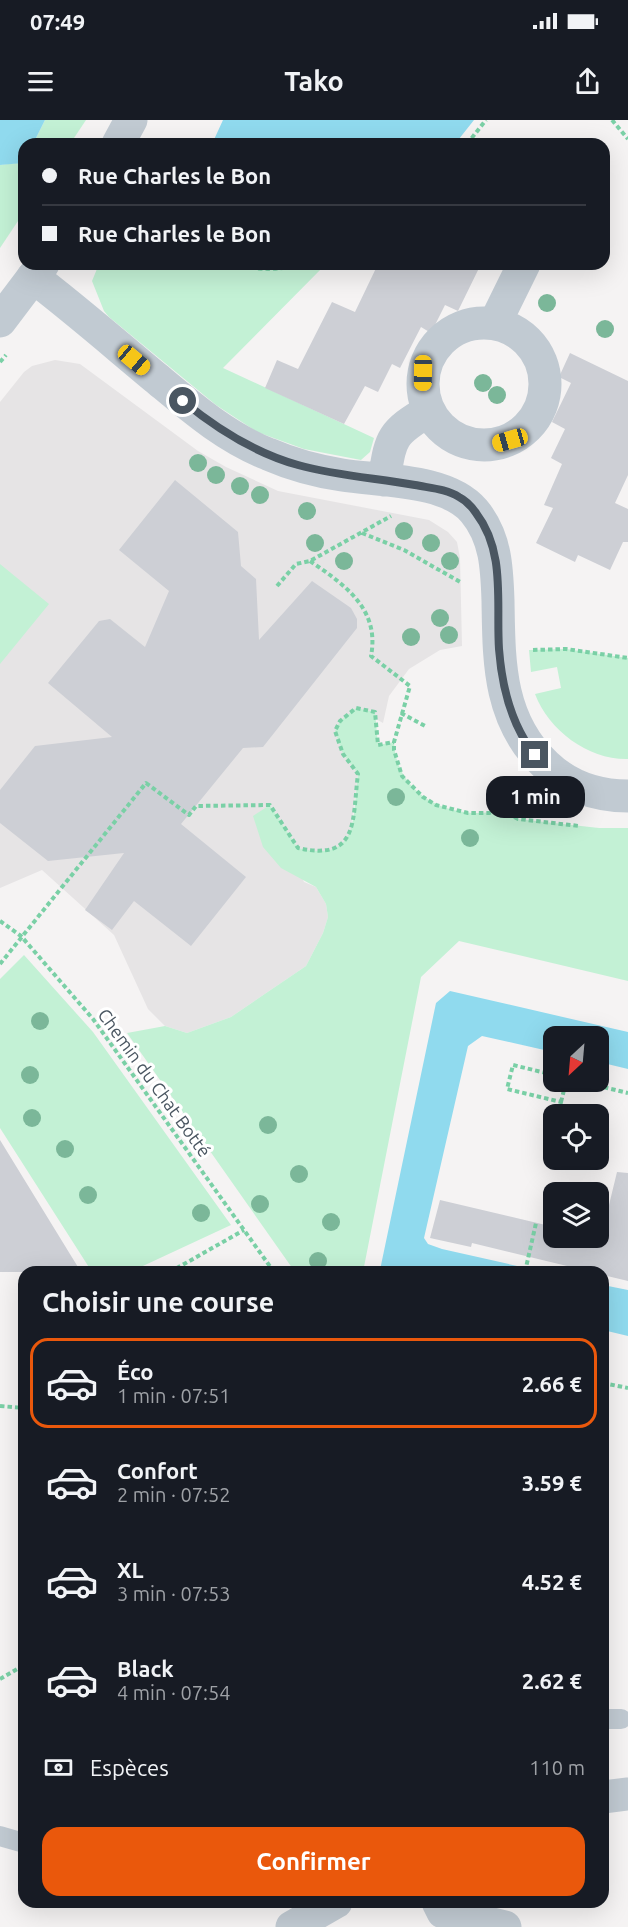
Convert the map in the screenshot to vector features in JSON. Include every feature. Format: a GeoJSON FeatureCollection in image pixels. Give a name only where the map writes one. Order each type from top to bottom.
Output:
{"type":"FeatureCollection","features":[{"type":"Feature","properties":{"kind":"street"},"geometry":{"type":"LineString","coordinates":[[121,138],[131,120]]}},
{"type":"Feature","properties":{"kind":"street"},"geometry":{"type":"LineString","coordinates":[[0,321],[38,270],[200,415],[237,439],[267,454],[297,465],[342,475],[441,490],[460,497],[474,510],[486,528],[495,552],[502,675],[510,710],[521,738],[553,772],[573,784],[589,791],[628,796]]}},
{"type":"Feature","properties":{"kind":"street"},"geometry":{"type":"LineString","coordinates":[[495,323],[521,270]]}},
{"type":"Feature","properties":{"kind":"street"},"geometry":{"type":"LineString","coordinates":[[476,323],[495,323],[513,330],[528,342],[540,357],[545,376],[545,395],[538,414],[527,429],[510,440],[492,445],[473,445],[454,438],[439,427],[428,411],[423,392],[423,373],[429,355],[441,340],[457,328],[476,323]]}},
{"type":"Feature","properties":{"kind":"street"},"geometry":{"type":"LineString","coordinates":[[394,482],[391,442],[411,421],[428,411]]}},
{"type":"Feature","properties":{"kind":"street"},"geometry":{"type":"LineString","coordinates":[[609,1796],[628,1794]]}},
{"type":"Feature","properties":{"kind":"street"},"geometry":{"type":"LineString","coordinates":[[292,1927],[325,1908]]}},
{"type":"Feature","properties":{"kind":"street"},"geometry":{"type":"LineString","coordinates":[[439,1914],[505,1927]]}},
{"type":"Feature","properties":{"kind":"lane"},"geometry":{"type":"LineString","coordinates":[[0,1836],[18,1841]]}},
{"type":"Feature","properties":{"kind":"path"},"geometry":{"type":"LineString","coordinates":[[472,138],[486,120]]}},
{"type":"Feature","properties":{"kind":"path"},"geometry":{"type":"LineString","coordinates":[[612,120],[628,139]]}},
{"type":"Feature","properties":{"kind":"path"},"geometry":{"type":"LineString","coordinates":[[277,585],[296,564],[310,561],[394,514],[394,482]]}},
{"type":"Feature","properties":{"kind":"path"},"geometry":{"type":"LineString","coordinates":[[361,532],[404,550],[472,588]]}},
{"type":"Feature","properties":{"kind":"path"},"geometry":{"type":"LineString","coordinates":[[310,561],[338,581],[363,605],[374,642],[371,656],[410,686],[394,742],[402,776],[436,806],[468,813],[489,813],[501,810],[529,789]]}},
{"type":"Feature","properties":{"kind":"path"},"geometry":{"type":"LineString","coordinates":[[526,650],[566,650],[628,658]]}},
{"type":"Feature","properties":{"kind":"path"},"geometry":{"type":"LineString","coordinates":[[0,964],[146,783],[189,815],[195,806],[270,805],[298,848],[319,853],[340,847],[350,835],[358,774],[343,754],[335,731],[340,721],[356,708],[375,711],[378,745],[394,742]]}},
{"type":"Feature","properties":{"kind":"path"},"geometry":{"type":"LineString","coordinates":[[401,713],[425,726]]}},
{"type":"Feature","properties":{"kind":"path"},"geometry":{"type":"LineString","coordinates":[[501,810],[518,819],[587,827]]}},
{"type":"Feature","properties":{"kind":"path","name":"Chemin du Chat Botté"},"geometry":{"type":"LineString","coordinates":[[0,921],[21,936],[93,1019],[270,1266]]}},
{"type":"Feature","properties":{"kind":"path"},"geometry":{"type":"LineString","coordinates":[[543,1072],[513,1065],[507,1089],[561,1102],[564,1092]]}},
{"type":"Feature","properties":{"kind":"path"},"geometry":{"type":"LineString","coordinates":[[609,1088],[628,1093]]}},
{"type":"Feature","properties":{"kind":"path"},"geometry":{"type":"LineString","coordinates":[[526,1266],[536,1223]]}},
{"type":"Feature","properties":{"kind":"path"},"geometry":{"type":"LineString","coordinates":[[181,1266],[244,1230]]}},
{"type":"Feature","properties":{"kind":"path"},"geometry":{"type":"LineString","coordinates":[[609,1384],[628,1389]]}},
{"type":"Feature","properties":{"kind":"path"},"geometry":{"type":"LineString","coordinates":[[0,1406],[18,1408]]}},
{"type":"Feature","properties":{"kind":"path"},"geometry":{"type":"LineString","coordinates":[[0,1679],[18,1668]]}},
{"type":"Feature","properties":{"kind":"shaded area"},"geometry":{"type":"Polygon","coordinates":[[[55,360],[80,364],[198,451],[278,491],[429,520],[448,532],[457,542],[460,558],[462,646],[440,650],[409,669],[389,696],[383,723],[376,719],[374,711],[343,754],[358,774],[350,835],[340,847],[319,853],[298,848],[270,805],[304,882],[316,887],[326,904],[328,917],[323,933],[306,966],[231,1017],[187,1033],[165,1026],[148,1009],[114,935],[42,870],[0,888],[0,402],[24,372],[32,366],[55,360]]]}},
{"type":"Feature","properties":{"kind":"green space"},"geometry":{"type":"Polygon","coordinates":[[[45,120],[86,120],[74,138],[36,138],[45,120]]]}},
{"type":"Feature","properties":{"kind":"green space"},"geometry":{"type":"Polygon","coordinates":[[[18,163],[18,221],[0,248],[0,165],[18,163]]]}},
{"type":"Feature","properties":{"kind":"green space"},"geometry":{"type":"Polygon","coordinates":[[[97,270],[320,270],[223,368],[374,438],[370,452],[361,460],[304,449],[257,432],[216,405],[109,317],[104,311],[92,281],[97,270]]]}},
{"type":"Feature","properties":{"kind":"green space"},"geometry":{"type":"Polygon","coordinates":[[[0,564],[49,604],[0,664],[0,564]]]}},
{"type":"Feature","properties":{"kind":"green space"},"geometry":{"type":"Polygon","coordinates":[[[566,649],[628,658],[628,759],[613,758],[585,749],[560,731],[541,707],[535,694],[561,688],[557,667],[531,672],[529,650],[566,649]]]}},
{"type":"Feature","properties":{"kind":"green space"},"geometry":{"type":"Polygon","coordinates":[[[356,708],[375,712],[378,745],[394,742],[397,761],[405,777],[430,801],[447,808],[483,813],[501,810],[518,819],[599,828],[628,828],[628,981],[459,941],[421,977],[364,1266],[291,1266],[127,1033],[165,1026],[187,1033],[231,1017],[306,966],[323,933],[328,917],[326,904],[316,887],[281,868],[263,847],[253,816],[270,805],[298,848],[318,851],[333,849],[343,843],[353,821],[358,774],[343,754],[335,731],[340,721],[356,708]]]}},
{"type":"Feature","properties":{"kind":"green space"},"geometry":{"type":"Polygon","coordinates":[[[24,955],[93,1032],[231,1225],[143,1266],[88,1266],[0,1128],[0,979],[24,955]]]}},
{"type":"Feature","properties":{"kind":"water"},"geometry":{"type":"Polygon","coordinates":[[[0,120],[45,120],[36,138],[18,138],[18,163],[0,165],[0,120]]]}},
{"type":"Feature","properties":{"kind":"water"},"geometry":{"type":"Polygon","coordinates":[[[223,120],[474,120],[460,138],[215,138],[223,120]]]}},
{"type":"Feature","properties":{"kind":"water"},"geometry":{"type":"Polygon","coordinates":[[[450,991],[602,1026],[543,1026],[543,1050],[482,1036],[468,1046],[424,1238],[428,1244],[442,1249],[517,1266],[381,1266],[436,1003],[450,991]]]}},
{"type":"Feature","properties":{"kind":"water"},"geometry":{"type":"Polygon","coordinates":[[[609,1028],[628,1032],[628,1069],[609,1064],[609,1028]]]}},
{"type":"Feature","properties":{"kind":"water"},"geometry":{"type":"Polygon","coordinates":[[[609,1286],[628,1290],[628,1336],[609,1331],[609,1286]]]}},
{"type":"Feature","properties":{"kind":"building"},"geometry":{"type":"Polygon","coordinates":[[[375,270],[478,270],[458,311],[445,305],[431,333],[421,327],[400,368],[392,364],[378,392],[365,386],[344,424],[265,388],[277,360],[298,369],[332,302],[355,312],[375,270]]]}},
{"type":"Feature","properties":{"kind":"building"},"geometry":{"type":"Polygon","coordinates":[[[570,353],[628,381],[628,475],[615,503],[628,509],[628,542],[623,542],[610,570],[578,555],[575,562],[536,543],[553,508],[544,505],[562,464],[551,458],[565,429],[552,422],[571,383],[559,377],[570,353]]]}},
{"type":"Feature","properties":{"kind":"building"},"geometry":{"type":"Polygon","coordinates":[[[175,480],[238,532],[241,566],[256,579],[259,640],[312,581],[351,608],[357,619],[357,628],[263,747],[243,748],[181,824],[246,877],[191,946],[134,901],[112,930],[85,910],[124,853],[48,861],[0,823],[0,790],[35,746],[112,737],[48,683],[99,621],[110,619],[145,647],[169,591],[119,550],[175,480]]]}},
{"type":"Feature","properties":{"kind":"building"},"geometry":{"type":"Polygon","coordinates":[[[0,1140],[77,1266],[18,1266],[18,1272],[0,1272],[0,1140]]]}},
{"type":"Feature","properties":{"kind":"building"},"geometry":{"type":"Polygon","coordinates":[[[617,1172],[628,1173],[628,1281],[609,1276],[609,1266],[567,1266],[472,1243],[471,1247],[430,1238],[440,1200],[543,1224],[543,1248],[609,1248],[609,1205],[617,1172]]]}},
{"type":"Feature","properties":{"kind":"route"},"geometry":{"type":"LineString","coordinates":[[183,401],[237,439],[267,454],[322,471],[441,490],[460,497],[474,510],[486,528],[495,552],[499,650],[507,699],[521,738],[535,755]]}}]}
